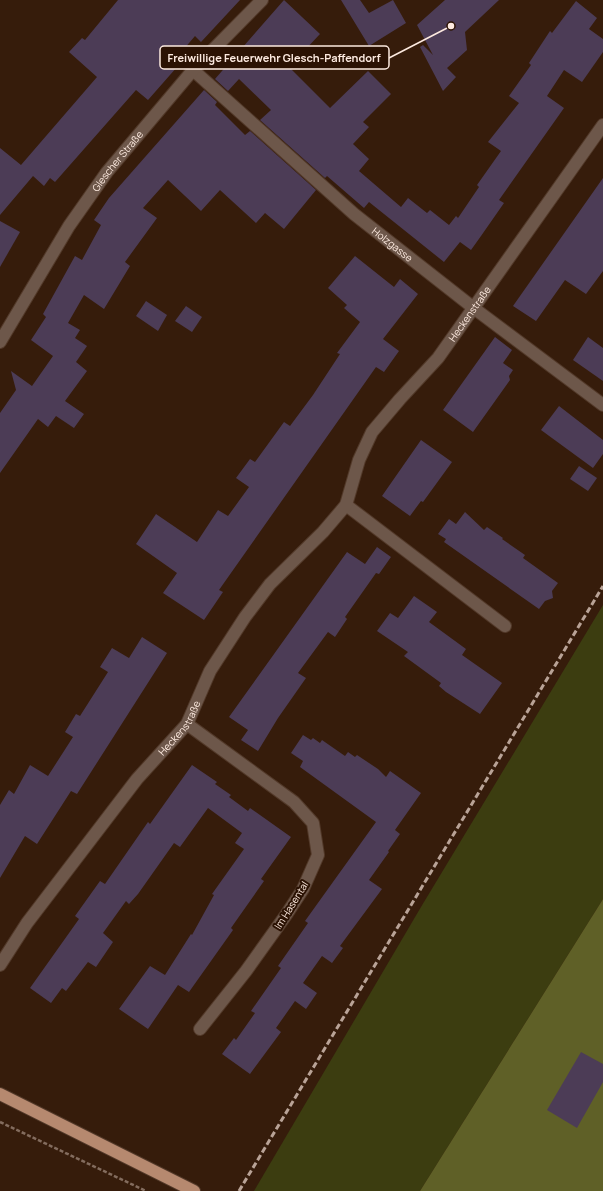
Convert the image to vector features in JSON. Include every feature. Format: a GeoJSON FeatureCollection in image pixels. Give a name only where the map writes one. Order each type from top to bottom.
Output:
{"type":"FeatureCollection","features":[{"type":"Feature","properties":{"kind":"main road"},"geometry":{"type":"LineString","coordinates":[[0,1094],[194,1191]]}},
{"type":"Feature","properties":{"kind":"street","name":"Glescher Straße"},"geometry":{"type":"LineString","coordinates":[[0,342],[69,226],[107,172],[193,70],[262,0]]}},
{"type":"Feature","properties":{"kind":"street","name":"Holzgasse"},"geometry":{"type":"LineString","coordinates":[[193,70],[354,214],[475,309],[603,406]]}},
{"type":"Feature","properties":{"kind":"street","name":"Heckenstraße"},"geometry":{"type":"LineString","coordinates":[[0,964],[5,947],[136,779],[187,724],[210,671],[244,617],[270,584],[323,532],[346,506],[359,460],[372,432],[400,398],[438,358],[475,309],[603,125]]}},
{"type":"Feature","properties":{"kind":"street"},"geometry":{"type":"LineString","coordinates":[[346,506],[505,626]]}},
{"type":"Feature","properties":{"kind":"street","name":"Im Hasental"},"geometry":{"type":"LineString","coordinates":[[187,724],[294,802],[313,823],[318,855],[303,889],[286,915],[246,971],[200,1029]]}},
{"type":"Feature","properties":{"kind":"path"},"geometry":{"type":"LineString","coordinates":[[0,1122],[146,1191]]}},
{"type":"Feature","properties":{"kind":"shaded area"},"geometry":{"type":"Polygon","coordinates":[[[603,605],[603,899],[420,1191],[254,1191],[421,907],[603,605]]]}},
{"type":"Feature","properties":{"kind":"shaded area"},"geometry":{"type":"Polygon","coordinates":[[[603,899],[603,1191],[420,1191],[603,899]]]}},
{"type":"Feature","properties":{"kind":"building"},"geometry":{"type":"Polygon","coordinates":[[[118,0],[240,0],[201,42],[195,36],[172,63],[177,67],[148,100],[136,90],[55,182],[50,178],[44,186],[33,176],[0,215],[0,148],[21,165],[97,77],[69,52],[82,38],[85,40],[118,0]]]}},
{"type":"Feature","properties":{"kind":"building"},"geometry":{"type":"Polygon","coordinates":[[[284,0],[320,34],[289,67],[330,108],[368,71],[391,94],[363,122],[369,127],[353,144],[369,159],[359,171],[401,207],[408,198],[427,213],[430,210],[449,225],[456,216],[458,218],[479,187],[477,185],[501,151],[488,142],[519,103],[509,96],[531,65],[529,63],[550,31],[552,33],[576,1],[597,18],[589,29],[603,39],[603,52],[582,82],[564,70],[547,96],[564,108],[499,200],[504,203],[471,250],[460,242],[444,262],[369,202],[364,208],[327,176],[325,178],[260,120],[271,110],[239,79],[228,91],[215,79],[284,0]]]}},
{"type":"Feature","properties":{"kind":"building"},"geometry":{"type":"Polygon","coordinates":[[[341,0],[360,0],[369,13],[393,0],[406,23],[369,46],[341,0]]]}},
{"type":"Feature","properties":{"kind":"building"},"geometry":{"type":"Polygon","coordinates":[[[445,0],[499,0],[465,32],[467,50],[447,68],[456,77],[443,91],[420,47],[423,45],[433,55],[417,25],[445,0]]]}},
{"type":"Feature","properties":{"kind":"building"},"geometry":{"type":"Polygon","coordinates":[[[204,90],[217,102],[215,105],[245,135],[250,131],[316,190],[284,229],[265,213],[256,223],[220,190],[201,211],[168,180],[143,208],[157,218],[125,262],[130,266],[104,309],[84,295],[68,323],[80,330],[75,338],[87,346],[76,362],[87,371],[65,401],[84,414],[74,428],[56,416],[48,427],[38,419],[0,473],[0,413],[16,390],[11,371],[32,386],[53,356],[31,340],[46,317],[43,314],[75,256],[82,260],[101,225],[94,220],[109,198],[204,90]]]}},
{"type":"Feature","properties":{"kind":"building"},"geometry":{"type":"Polygon","coordinates":[[[603,178],[603,271],[586,294],[565,280],[536,321],[513,306],[603,178]]]}},
{"type":"Feature","properties":{"kind":"building"},"geometry":{"type":"Polygon","coordinates":[[[0,221],[20,232],[0,267],[0,221]]]}},
{"type":"Feature","properties":{"kind":"building"},"geometry":{"type":"Polygon","coordinates":[[[355,256],[394,287],[400,279],[418,294],[383,339],[399,351],[384,372],[376,367],[219,590],[223,592],[204,620],[163,593],[177,573],[136,544],[156,514],[197,542],[218,510],[228,516],[249,487],[236,478],[250,459],[255,462],[284,422],[290,426],[313,395],[340,354],[337,353],[360,322],[344,308],[347,305],[328,288],[355,256]]]}},
{"type":"Feature","properties":{"kind":"building"},"geometry":{"type":"Polygon","coordinates":[[[146,301],[167,315],[158,331],[136,316],[146,301]]]}},
{"type":"Feature","properties":{"kind":"building"},"geometry":{"type":"Polygon","coordinates":[[[186,306],[202,317],[192,332],[175,321],[186,306]]]}},
{"type":"Feature","properties":{"kind":"building"},"geometry":{"type":"Polygon","coordinates":[[[495,337],[512,350],[503,363],[513,370],[509,376],[510,380],[473,432],[443,410],[495,337]]]}},
{"type":"Feature","properties":{"kind":"building"},"geometry":{"type":"Polygon","coordinates":[[[588,337],[603,348],[603,381],[573,360],[588,337]]]}},
{"type":"Feature","properties":{"kind":"building"},"geometry":{"type":"Polygon","coordinates":[[[559,406],[603,440],[603,454],[593,468],[541,430],[559,406]]]}},
{"type":"Feature","properties":{"kind":"building"},"geometry":{"type":"Polygon","coordinates":[[[421,440],[452,462],[423,502],[421,501],[410,516],[382,496],[421,440]]]}},
{"type":"Feature","properties":{"kind":"building"},"geometry":{"type":"Polygon","coordinates":[[[579,466],[597,478],[588,491],[570,479],[579,466]]]}},
{"type":"Feature","properties":{"kind":"building"},"geometry":{"type":"Polygon","coordinates":[[[465,512],[484,530],[487,527],[503,538],[502,539],[525,555],[523,558],[558,583],[552,591],[553,598],[545,601],[539,609],[444,542],[446,539],[438,534],[449,519],[456,524],[465,512]]]}},
{"type":"Feature","properties":{"kind":"building"},"geometry":{"type":"Polygon","coordinates":[[[377,547],[391,557],[379,574],[376,573],[345,617],[347,619],[335,637],[328,632],[298,673],[306,678],[278,718],[258,751],[241,740],[248,730],[229,717],[347,552],[365,564],[377,547]]]}},
{"type":"Feature","properties":{"kind":"building"},"geometry":{"type":"Polygon","coordinates":[[[414,596],[437,612],[429,622],[466,649],[462,655],[502,683],[480,714],[446,692],[439,686],[441,683],[404,656],[408,652],[377,631],[390,613],[398,618],[414,596]]]}},
{"type":"Feature","properties":{"kind":"building"},"geometry":{"type":"Polygon","coordinates":[[[142,637],[167,653],[77,794],[71,791],[37,844],[25,836],[0,878],[0,805],[9,790],[14,794],[30,765],[48,776],[73,737],[65,732],[76,714],[80,716],[108,672],[100,667],[112,648],[129,658],[142,637]]]}},
{"type":"Feature","properties":{"kind":"building"},"geometry":{"type":"Polygon","coordinates":[[[303,735],[311,740],[313,738],[320,743],[322,740],[345,756],[348,752],[355,757],[357,755],[378,769],[386,777],[390,771],[421,793],[395,830],[400,834],[369,880],[382,889],[340,946],[343,948],[332,963],[322,956],[303,983],[317,993],[306,1009],[295,1001],[276,1028],[281,1032],[250,1074],[222,1054],[234,1038],[236,1040],[255,1013],[251,1011],[281,968],[278,966],[308,923],[305,921],[376,822],[300,767],[303,761],[291,753],[303,735]]]}},
{"type":"Feature","properties":{"kind":"building"},"geometry":{"type":"Polygon","coordinates":[[[192,765],[217,782],[215,784],[231,795],[229,797],[248,811],[250,808],[291,837],[261,879],[264,881],[231,928],[233,930],[189,992],[178,985],[148,1029],[119,1009],[150,966],[165,975],[191,934],[192,935],[214,895],[212,894],[244,849],[235,843],[242,833],[208,808],[180,847],[174,843],[138,894],[129,904],[126,901],[103,933],[113,942],[96,967],[88,962],[66,991],[62,988],[51,1003],[30,988],[79,919],[75,916],[100,881],[105,884],[148,822],[150,824],[192,765]]]}},
{"type":"Feature","properties":{"kind":"building"},"geometry":{"type":"Polygon","coordinates":[[[581,1052],[603,1064],[603,1082],[577,1128],[547,1110],[581,1052]]]}},
{"type":"Feature","properties":{"kind":"railway"},"geometry":{"type":"LineString","coordinates":[[239,1191],[603,586]]}},
{"type":"Feature","properties":{"kind":"place","name":"Freiwillige Feuerwehr Glesch-Paffendorf"},"geometry":{"type":"Point","coordinates":[451,26]}}]}
